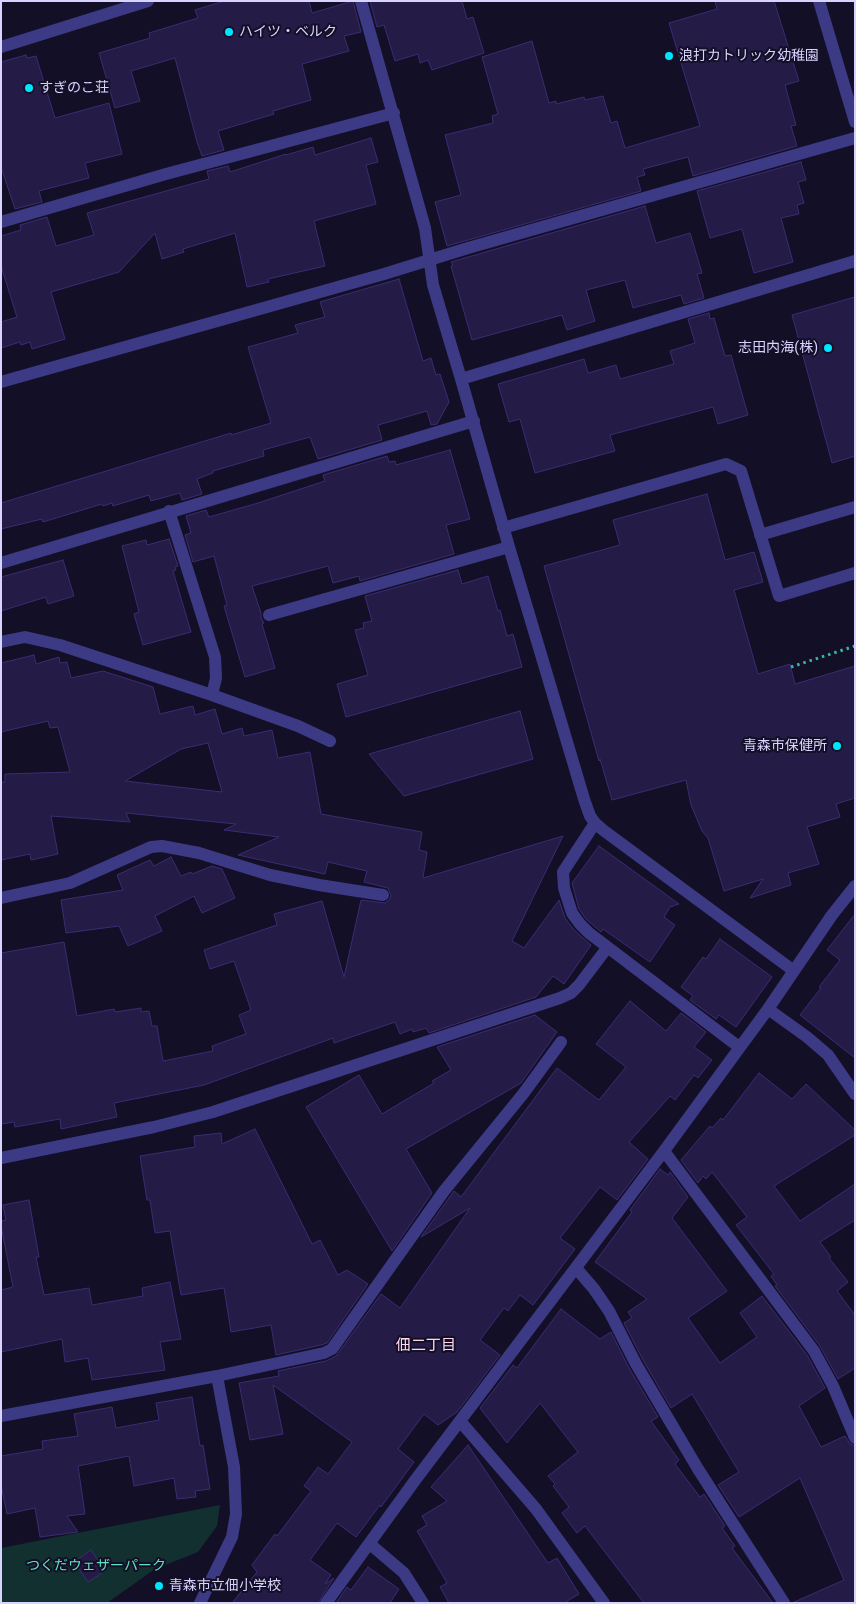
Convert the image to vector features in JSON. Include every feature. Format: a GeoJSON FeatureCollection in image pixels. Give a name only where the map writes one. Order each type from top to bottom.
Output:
{"type":"FeatureCollection","features":[{"type":"Feature","properties":{"kind":"street"},"geometry":{"type":"LineString","coordinates":[[1,47],[148,1]]}},
{"type":"Feature","properties":{"kind":"street"},"geometry":{"type":"LineString","coordinates":[[361,1],[425,228],[433,284],[584,800],[595,823],[794,971]]}},
{"type":"Feature","properties":{"kind":"street"},"geometry":{"type":"LineString","coordinates":[[819,1],[855,122]]}},
{"type":"Feature","properties":{"kind":"street"},"geometry":{"type":"LineString","coordinates":[[1,222],[166,174],[394,113]]}},
{"type":"Feature","properties":{"kind":"street"},"geometry":{"type":"LineString","coordinates":[[1,382],[855,138]]}},
{"type":"Feature","properties":{"kind":"street"},"geometry":{"type":"LineString","coordinates":[[462,379],[855,260]]}},
{"type":"Feature","properties":{"kind":"street"},"geometry":{"type":"LineString","coordinates":[[1,563],[169,511],[474,422]]}},
{"type":"Feature","properties":{"kind":"street"},"geometry":{"type":"LineString","coordinates":[[504,528],[726,464],[741,471],[779,596],[855,573]]}},
{"type":"Feature","properties":{"kind":"street"},"geometry":{"type":"LineString","coordinates":[[760,535],[855,507]]}},
{"type":"Feature","properties":{"kind":"street"},"geometry":{"type":"LineString","coordinates":[[169,511],[215,657],[216,678],[212,695]]}},
{"type":"Feature","properties":{"kind":"street"},"geometry":{"type":"LineString","coordinates":[[269,616],[509,547]]}},
{"type":"Feature","properties":{"kind":"street"},"geometry":{"type":"LineString","coordinates":[[1,642],[25,638],[39,639],[60,645],[212,695],[298,726],[330,741]]}},
{"type":"Feature","properties":{"kind":"street"},"geometry":{"type":"LineString","coordinates":[[595,823],[563,872],[562,879],[567,900],[576,918],[589,933],[607,948],[740,1047]]}},
{"type":"Feature","properties":{"kind":"street"},"geometry":{"type":"LineString","coordinates":[[1,898],[70,883],[151,847],[162,846],[199,853],[280,877],[319,886],[383,895]]}},
{"type":"Feature","properties":{"kind":"street"},"geometry":{"type":"LineString","coordinates":[[326,1603],[460,1421],[664,1151],[768,1010],[794,971],[851,899],[855,886]]}},
{"type":"Feature","properties":{"kind":"street"},"geometry":{"type":"LineString","coordinates":[[1,1158],[204,1115],[560,998],[571,993],[579,985],[607,948]]}},
{"type":"Feature","properties":{"kind":"street"},"geometry":{"type":"LineString","coordinates":[[768,1010],[807,1037],[828,1055],[855,1094]]}},
{"type":"Feature","properties":{"kind":"street"},"geometry":{"type":"LineString","coordinates":[[1,1416],[217,1376],[324,1353],[332,1349],[444,1191],[561,1042]]}},
{"type":"Feature","properties":{"kind":"street"},"geometry":{"type":"LineString","coordinates":[[664,1151],[814,1351],[833,1386],[855,1438]]}},
{"type":"Feature","properties":{"kind":"street"},"geometry":{"type":"LineString","coordinates":[[576,1268],[594,1289],[698,1469],[784,1603]]}},
{"type":"Feature","properties":{"kind":"street"},"geometry":{"type":"LineString","coordinates":[[200,1603],[232,1537],[236,1514],[234,1467],[217,1376]]}},
{"type":"Feature","properties":{"kind":"street"},"geometry":{"type":"LineString","coordinates":[[460,1421],[536,1509],[604,1603]]}},
{"type":"Feature","properties":{"kind":"street"},"geometry":{"type":"LineString","coordinates":[[370,1544],[404,1573],[423,1603]]}},
{"type":"Feature","properties":{"kind":"path"},"geometry":{"type":"LineString","coordinates":[[791,667],[855,646]]}},
{"type":"Feature","properties":{"kind":"green space","name":"つくだウェザーパーク"},"geometry":{"type":"Polygon","coordinates":[[[220,1505],[217,1526],[198,1552],[155,1569],[107,1603],[1,1603],[1,1548],[220,1505]]]}},
{"type":"Feature","properties":{"kind":"building"},"geometry":{"type":"Polygon","coordinates":[[[224,1],[309,1],[312,13],[353,1],[361,32],[344,36],[349,51],[302,64],[311,100],[273,111],[274,114],[218,131],[224,150],[202,156],[175,58],[131,71],[140,101],[115,108],[99,53],[150,38],[149,33],[198,18],[195,10],[224,1]]]}},
{"type":"Feature","properties":{"kind":"building"},"geometry":{"type":"Polygon","coordinates":[[[370,1],[462,1],[467,19],[473,17],[484,53],[432,70],[428,60],[420,63],[418,54],[395,61],[384,25],[377,27],[370,1]]]}},
{"type":"Feature","properties":{"kind":"building"},"geometry":{"type":"Polygon","coordinates":[[[715,1],[774,1],[799,81],[785,85],[796,125],[791,126],[797,146],[693,176],[688,157],[643,169],[645,175],[637,177],[641,191],[447,246],[435,202],[461,195],[445,135],[493,123],[492,116],[498,114],[482,57],[532,41],[549,103],[556,101],[556,104],[584,97],[585,100],[603,96],[611,123],[617,121],[625,148],[700,126],[669,23],[717,9],[715,1]]]}},
{"type":"Feature","properties":{"kind":"building"},"geometry":{"type":"Polygon","coordinates":[[[26,55],[27,58],[36,56],[55,118],[109,103],[122,154],[85,163],[89,178],[39,191],[42,202],[15,209],[1,167],[1,62],[26,55]]]}},
{"type":"Feature","properties":{"kind":"building"},"geometry":{"type":"Polygon","coordinates":[[[371,138],[378,162],[366,165],[376,204],[314,221],[325,266],[268,279],[269,282],[247,287],[235,233],[183,249],[184,252],[162,259],[155,233],[119,272],[51,292],[65,339],[32,349],[30,342],[21,345],[20,342],[1,348],[1,322],[17,317],[1,266],[1,236],[21,230],[20,225],[47,217],[56,246],[94,235],[87,213],[209,179],[207,171],[228,166],[230,172],[313,147],[315,155],[371,138]]]}},
{"type":"Feature","properties":{"kind":"building"},"geometry":{"type":"Polygon","coordinates":[[[801,162],[806,180],[798,182],[804,203],[797,205],[799,214],[781,218],[793,262],[754,273],[742,229],[710,238],[697,191],[801,162]]]}},
{"type":"Feature","properties":{"kind":"building"},"geometry":{"type":"Polygon","coordinates":[[[645,206],[656,243],[690,233],[702,273],[697,274],[704,298],[684,304],[681,295],[633,308],[625,280],[586,290],[595,321],[567,330],[562,315],[472,340],[451,262],[645,206]]]}},
{"type":"Feature","properties":{"kind":"building"},"geometry":{"type":"Polygon","coordinates":[[[399,279],[423,361],[431,358],[436,375],[440,374],[449,402],[437,424],[431,425],[427,411],[378,425],[382,440],[318,459],[310,437],[263,450],[264,456],[213,471],[213,473],[197,479],[202,494],[182,500],[180,493],[151,501],[149,495],[113,506],[112,503],[103,506],[102,504],[43,522],[42,519],[1,529],[1,503],[231,433],[231,435],[271,423],[248,347],[298,333],[295,325],[325,317],[320,302],[399,279]]]}},
{"type":"Feature","properties":{"kind":"building","name":"志田内海(株)"},"geometry":{"type":"Polygon","coordinates":[[[855,297],[855,456],[832,463],[792,315],[855,297]]]}},
{"type":"Feature","properties":{"kind":"building"},"geometry":{"type":"Polygon","coordinates":[[[709,313],[710,319],[714,318],[725,356],[731,355],[748,415],[718,424],[713,407],[610,435],[615,451],[535,473],[520,419],[509,422],[498,384],[584,359],[588,373],[616,365],[620,379],[674,364],[670,351],[695,343],[688,319],[709,313]]]}},
{"type":"Feature","properties":{"kind":"building"},"geometry":{"type":"Polygon","coordinates":[[[450,450],[470,519],[446,525],[454,554],[360,581],[359,576],[333,583],[328,566],[252,586],[264,623],[262,624],[275,668],[245,677],[224,606],[227,605],[214,556],[193,562],[185,535],[191,533],[186,516],[206,510],[209,517],[258,503],[325,481],[323,475],[387,456],[389,462],[395,461],[396,465],[450,450]]]}},
{"type":"Feature","properties":{"kind":"building"},"geometry":{"type":"Polygon","coordinates":[[[707,494],[725,560],[754,552],[763,582],[734,590],[758,674],[790,664],[795,684],[855,666],[855,798],[836,804],[840,817],[807,827],[819,864],[788,873],[791,885],[750,898],[763,879],[724,891],[708,838],[702,831],[691,805],[686,780],[612,800],[600,759],[599,761],[544,566],[620,545],[613,520],[707,494]]]}},
{"type":"Feature","properties":{"kind":"building"},"geometry":{"type":"Polygon","coordinates":[[[169,539],[178,566],[173,571],[191,632],[143,645],[134,614],[139,612],[122,546],[146,540],[147,545],[169,539]]]}},
{"type":"Feature","properties":{"kind":"building"},"geometry":{"type":"Polygon","coordinates":[[[63,560],[74,596],[48,604],[46,597],[1,611],[1,577],[63,560]]]}},
{"type":"Feature","properties":{"kind":"building"},"geometry":{"type":"Polygon","coordinates":[[[458,570],[462,584],[488,576],[507,636],[513,634],[522,667],[346,717],[337,684],[368,675],[355,630],[364,628],[363,623],[372,621],[365,596],[458,570]]]}},
{"type":"Feature","properties":{"kind":"building"},"geometry":{"type":"Polygon","coordinates":[[[34,655],[36,664],[59,657],[60,663],[67,662],[71,678],[103,671],[153,687],[160,714],[193,706],[195,715],[215,709],[222,734],[242,728],[244,736],[272,730],[278,758],[310,752],[321,814],[422,832],[419,850],[427,852],[423,878],[563,836],[512,941],[524,948],[559,900],[565,918],[574,930],[591,945],[564,984],[553,976],[536,997],[429,1033],[426,1028],[413,1032],[412,1029],[400,1034],[395,1022],[334,1043],[333,1038],[204,1085],[114,1103],[117,1117],[61,1129],[60,1119],[15,1127],[14,1122],[1,1124],[1,953],[64,942],[77,1016],[114,1009],[115,1012],[141,1008],[141,1012],[149,1011],[152,1026],[157,1026],[163,1061],[213,1051],[212,1046],[246,1034],[239,1015],[251,1010],[234,961],[210,969],[204,950],[277,925],[274,914],[322,901],[344,977],[361,900],[385,903],[391,896],[388,888],[364,882],[367,871],[328,862],[325,874],[238,855],[279,837],[224,830],[236,824],[126,813],[130,822],[51,816],[58,854],[31,860],[30,854],[1,860],[1,782],[5,782],[5,774],[70,772],[58,727],[50,728],[48,721],[1,732],[1,663],[34,655]],[[208,743],[181,749],[125,781],[222,792],[208,743]]]}},
{"type":"Feature","properties":{"kind":"building"},"geometry":{"type":"Polygon","coordinates":[[[520,711],[533,759],[404,796],[369,754],[520,711]]]}},
{"type":"Feature","properties":{"kind":"building"},"geometry":{"type":"Polygon","coordinates":[[[599,846],[679,904],[670,907],[664,917],[675,925],[650,962],[603,929],[601,932],[586,919],[579,909],[572,883],[599,846]]]}},
{"type":"Feature","properties":{"kind":"building"},"geometry":{"type":"Polygon","coordinates":[[[171,857],[181,876],[212,866],[222,869],[235,898],[202,913],[194,896],[155,916],[162,931],[128,946],[119,926],[66,933],[61,900],[123,890],[117,875],[150,860],[154,866],[171,857]]]}},
{"type":"Feature","properties":{"kind":"building"},"geometry":{"type":"Polygon","coordinates":[[[855,914],[855,1058],[800,1015],[840,960],[827,950],[855,914]]]}},
{"type":"Feature","properties":{"kind":"building"},"geometry":{"type":"Polygon","coordinates":[[[720,939],[772,977],[736,1027],[719,1015],[716,1019],[690,1000],[693,996],[681,987],[703,957],[706,959],[720,939]]]}},
{"type":"Feature","properties":{"kind":"building"},"geometry":{"type":"Polygon","coordinates":[[[630,1001],[666,1031],[681,1013],[706,1032],[694,1047],[712,1060],[698,1078],[694,1075],[675,1100],[670,1096],[629,1142],[648,1159],[617,1200],[600,1187],[560,1238],[575,1249],[533,1305],[520,1295],[508,1311],[504,1308],[480,1340],[500,1355],[457,1412],[438,1425],[424,1414],[398,1449],[414,1462],[356,1537],[337,1523],[310,1560],[331,1575],[325,1584],[334,1578],[318,1603],[232,1603],[257,1572],[252,1565],[311,1491],[304,1486],[318,1467],[328,1474],[352,1442],[273,1385],[283,1434],[250,1440],[239,1383],[279,1376],[278,1371],[326,1361],[336,1356],[381,1294],[400,1308],[470,1208],[421,1237],[454,1191],[461,1197],[557,1068],[599,1100],[626,1067],[596,1044],[630,1001]]]}},
{"type":"Feature","properties":{"kind":"building"},"geometry":{"type":"Polygon","coordinates":[[[535,1015],[557,1032],[521,1083],[406,1149],[432,1193],[392,1251],[306,1107],[359,1075],[382,1114],[434,1083],[432,1081],[451,1070],[437,1047],[535,1015]]]}},
{"type":"Feature","properties":{"kind":"building"},"geometry":{"type":"Polygon","coordinates":[[[759,1073],[792,1099],[806,1084],[855,1130],[855,1135],[774,1186],[800,1221],[855,1184],[855,1220],[820,1242],[831,1257],[829,1258],[848,1282],[837,1291],[855,1315],[855,1368],[838,1379],[820,1346],[775,1286],[777,1285],[771,1276],[774,1274],[736,1225],[747,1217],[712,1172],[706,1179],[703,1176],[698,1183],[681,1160],[710,1126],[712,1128],[721,1118],[723,1120],[759,1073]]]}},
{"type":"Feature","properties":{"kind":"building"},"geometry":{"type":"Polygon","coordinates":[[[255,1129],[312,1244],[320,1240],[338,1275],[347,1270],[368,1284],[327,1343],[276,1355],[271,1325],[231,1332],[224,1288],[181,1295],[170,1231],[155,1233],[150,1200],[147,1200],[140,1156],[195,1147],[194,1136],[221,1133],[222,1144],[255,1129]]]}},
{"type":"Feature","properties":{"kind":"building"},"geometry":{"type":"Polygon","coordinates":[[[660,1169],[668,1175],[670,1172],[688,1197],[672,1218],[727,1291],[688,1318],[720,1363],[757,1337],[740,1313],[762,1296],[807,1355],[825,1388],[799,1406],[821,1447],[845,1436],[850,1444],[855,1446],[855,1603],[792,1603],[844,1580],[800,1478],[739,1517],[718,1485],[739,1472],[692,1394],[671,1408],[624,1323],[632,1318],[628,1312],[647,1299],[595,1262],[632,1212],[630,1210],[660,1169]]]}},
{"type":"Feature","properties":{"kind":"building"},"geometry":{"type":"Polygon","coordinates":[[[29,1200],[39,1257],[36,1257],[44,1295],[89,1288],[92,1305],[143,1296],[142,1288],[170,1282],[181,1339],[160,1342],[165,1370],[92,1380],[88,1358],[65,1362],[62,1339],[1,1352],[1,1290],[13,1287],[1,1226],[1,1221],[6,1220],[3,1205],[29,1200]]]}},
{"type":"Feature","properties":{"kind":"building"},"geometry":{"type":"Polygon","coordinates":[[[561,1309],[600,1339],[611,1332],[629,1368],[658,1417],[651,1421],[679,1460],[675,1464],[700,1497],[704,1494],[725,1526],[722,1528],[735,1546],[732,1548],[773,1603],[644,1603],[585,1526],[577,1533],[562,1513],[569,1507],[548,1476],[578,1452],[540,1403],[507,1443],[480,1408],[513,1365],[517,1368],[561,1309]]]}},
{"type":"Feature","properties":{"kind":"building"},"geometry":{"type":"Polygon","coordinates":[[[192,1397],[200,1446],[203,1445],[210,1489],[195,1491],[196,1497],[177,1499],[174,1478],[134,1486],[129,1456],[78,1466],[85,1514],[67,1516],[78,1532],[40,1537],[35,1508],[7,1514],[1,1485],[1,1456],[43,1449],[42,1441],[78,1436],[74,1414],[112,1407],[116,1428],[159,1420],[156,1403],[192,1397]]]}},
{"type":"Feature","properties":{"kind":"building"},"geometry":{"type":"Polygon","coordinates":[[[468,1445],[548,1563],[557,1558],[579,1594],[564,1603],[449,1603],[440,1587],[447,1583],[417,1531],[427,1525],[422,1516],[447,1501],[431,1487],[468,1445]]]}},
{"type":"Feature","properties":{"kind":"building"},"geometry":{"type":"Polygon","coordinates":[[[91,1550],[105,1571],[88,1582],[74,1562],[91,1550]]]}},
{"type":"Feature","properties":{"kind":"building"},"geometry":{"type":"Polygon","coordinates":[[[368,1567],[399,1589],[390,1603],[336,1603],[347,1587],[351,1590],[368,1567]]]}},
{"type":"Feature","properties":{"kind":"place","name":"ハイツ・ベルク"},"geometry":{"type":"Point","coordinates":[229,32]}},
{"type":"Feature","properties":{"kind":"place","name":"浪打カトリック幼稚園"},"geometry":{"type":"Point","coordinates":[669,56]}},
{"type":"Feature","properties":{"kind":"place","name":"すぎのこ荘"},"geometry":{"type":"Point","coordinates":[29,88]}},
{"type":"Feature","properties":{"kind":"place","name":"志田内海(株)"},"geometry":{"type":"Point","coordinates":[828,348]}},
{"type":"Feature","properties":{"kind":"place","name":"青森市保健所"},"geometry":{"type":"Point","coordinates":[837,746]}},
{"type":"Feature","properties":{"kind":"place","name":"青森市立佃小学校"},"geometry":{"type":"Point","coordinates":[159,1586]}},
{"type":"Feature","properties":{"kind":"district","name":"佃二丁目"},"geometry":{"type":"Point","coordinates":[426,1346]}}]}
